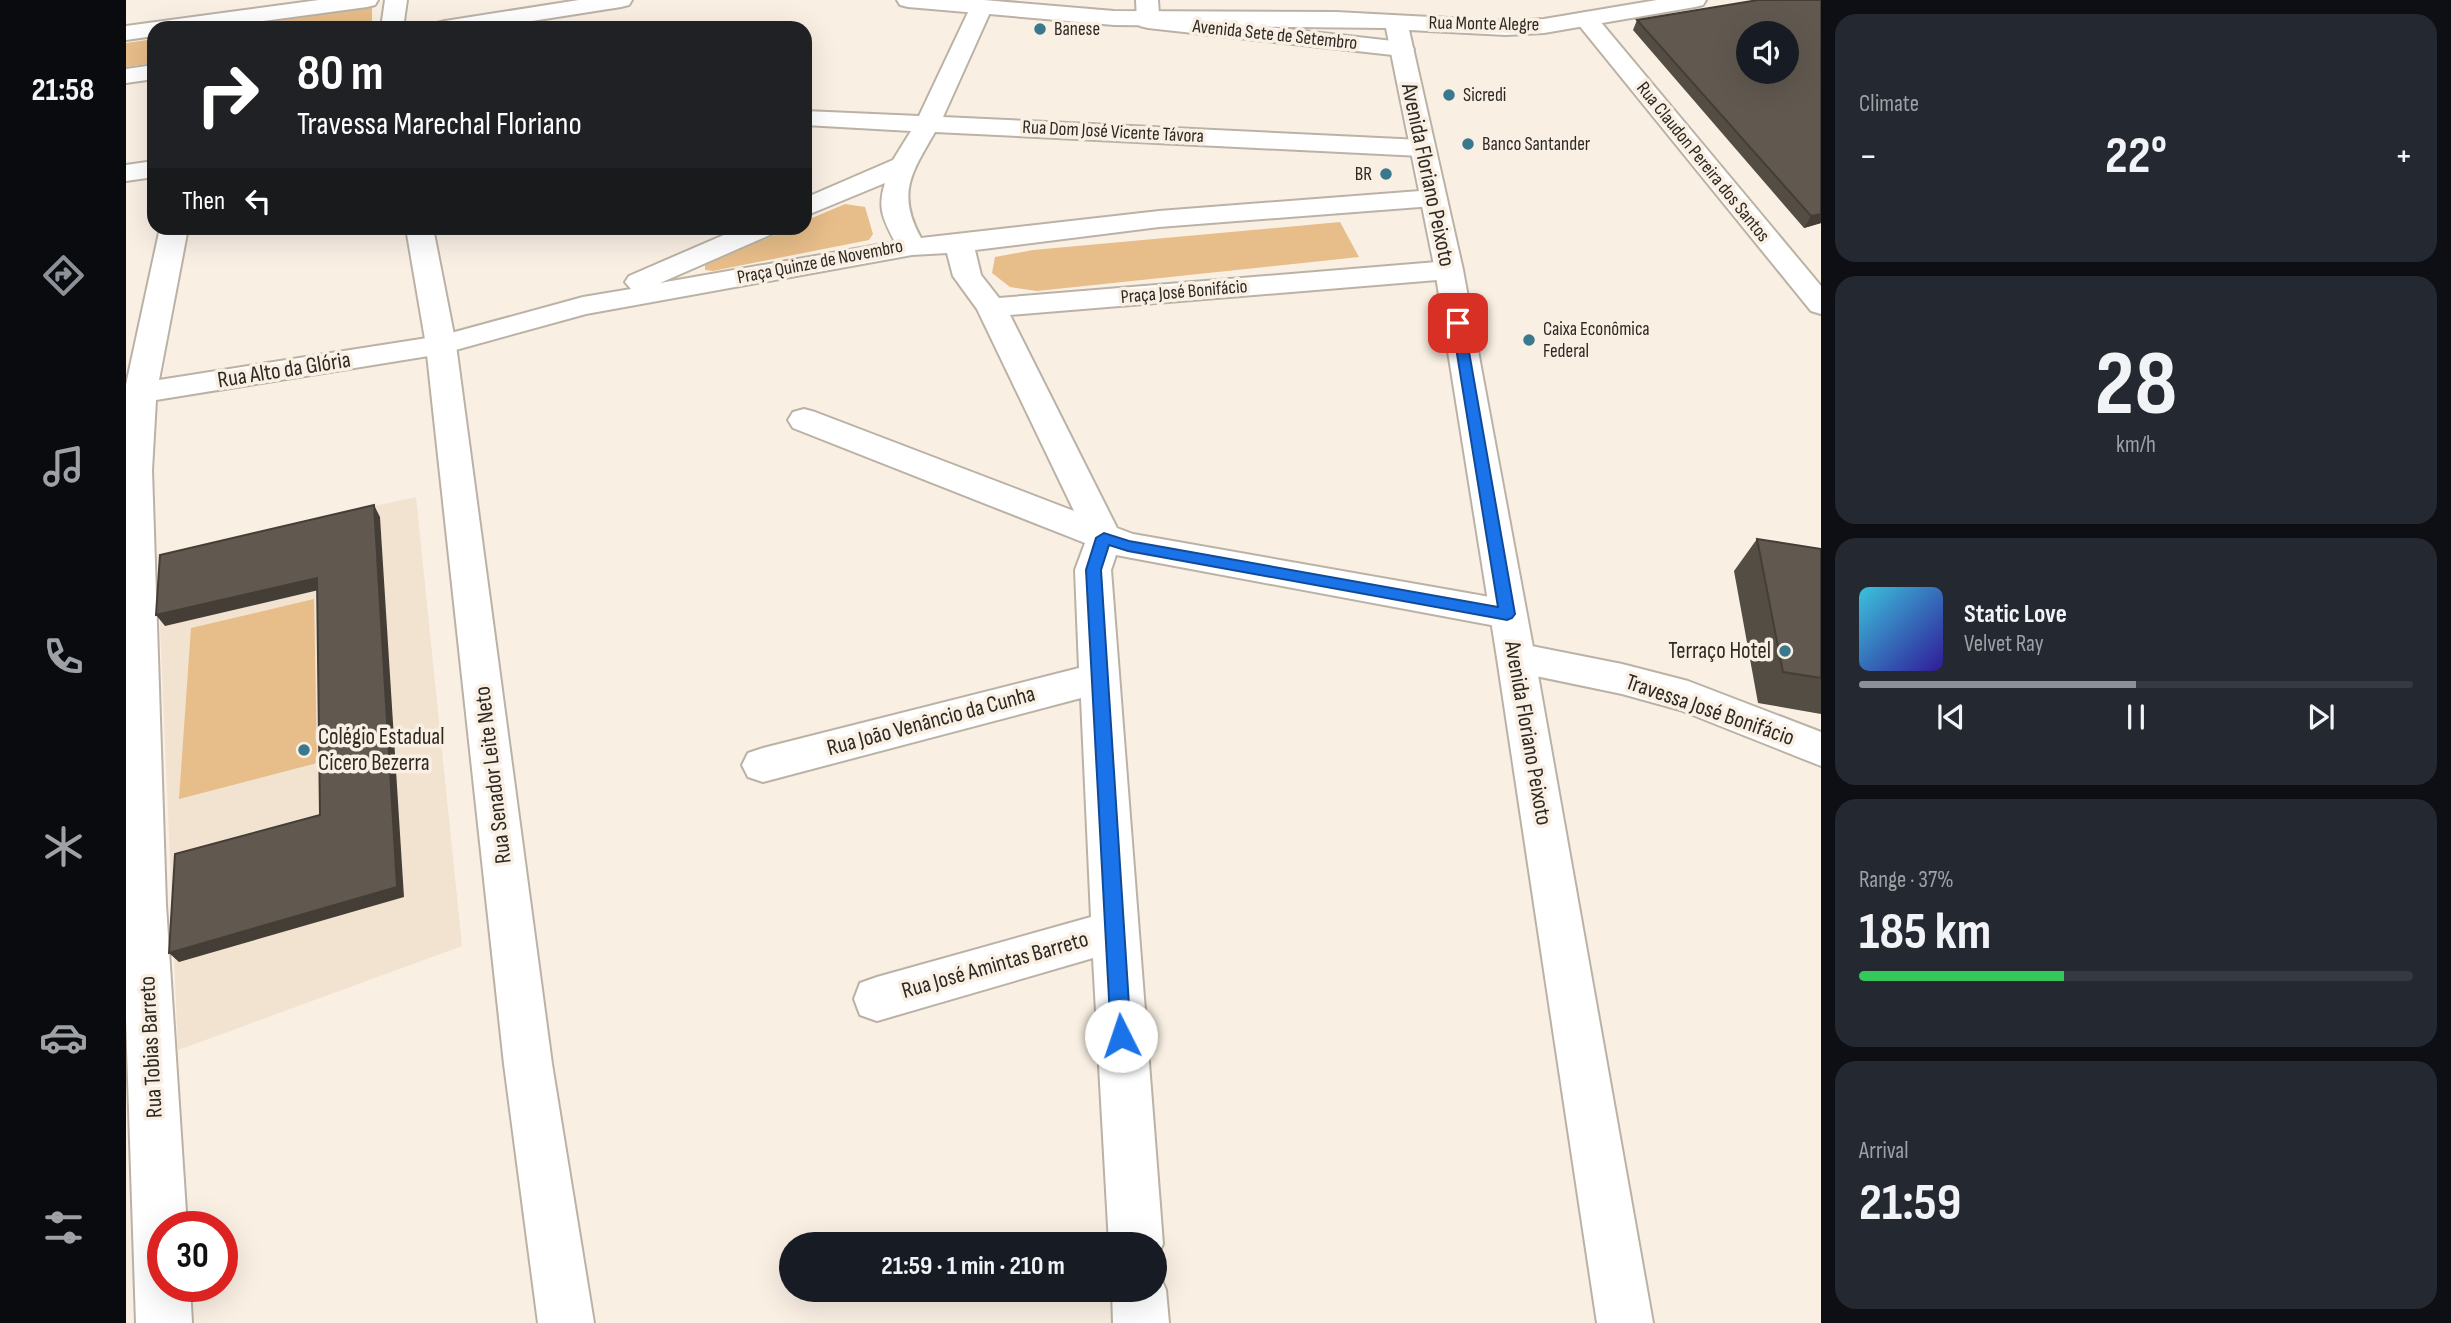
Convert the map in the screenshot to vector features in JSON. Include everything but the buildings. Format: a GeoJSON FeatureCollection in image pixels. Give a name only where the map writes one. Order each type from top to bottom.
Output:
{"type":"FeatureCollection","features":[{"type":"Feature","properties":{"kind":"street"},"geometry":{"type":"LineString","coordinates":[[183,21],[214,10],[367,0]]}},
{"type":"Feature","properties":{"kind":"street"},"geometry":{"type":"LineString","coordinates":[[393,21],[396,0]]}},
{"type":"Feature","properties":{"kind":"street"},"geometry":{"type":"LineString","coordinates":[[489,21],[621,0]]}},
{"type":"Feature","properties":{"kind":"street","name":"Avenida Sete de Setembro"},"geometry":{"type":"LineString","coordinates":[[908,0],[1114,18],[1148,12],[1399,35]]}},
{"type":"Feature","properties":{"kind":"street","name":"Rua Monte Alegre"},"geometry":{"type":"LineString","coordinates":[[1399,35],[1506,28],[1586,19],[1654,3],[1695,0]]}},
{"type":"Feature","properties":{"kind":"street","name":"Praça Quinze de Novembro"},"geometry":{"type":"LineString","coordinates":[[441,345],[583,306],[912,247],[898,221],[893,201],[903,165],[928,123],[981,8]]}},
{"type":"Feature","properties":{"kind":"street","name":"Rua Claudon Pereira dos Santos"},"geometry":{"type":"LineString","coordinates":[[1586,19],[1819,301]]}},
{"type":"Feature","properties":{"kind":"street"},"geometry":{"type":"LineString","coordinates":[[126,33],[147,30]]}},
{"type":"Feature","properties":{"kind":"street","name":"Avenida Floriano Peixoto"},"geometry":{"type":"LineString","coordinates":[[1399,35],[1449,270],[1516,658],[1625,1323]]}},
{"type":"Feature","properties":{"kind":"street"},"geometry":{"type":"LineString","coordinates":[[126,76],[147,73]]}},
{"type":"Feature","properties":{"kind":"street","name":"Rua Dom José Vicente Távora"},"geometry":{"type":"LineString","coordinates":[[812,118],[1421,148]]}},
{"type":"Feature","properties":{"kind":"street"},"geometry":{"type":"LineString","coordinates":[[812,205],[903,165]]}},
{"type":"Feature","properties":{"kind":"street"},"geometry":{"type":"LineString","coordinates":[[126,173],[147,170]]}},
{"type":"Feature","properties":{"kind":"street"},"geometry":{"type":"LineString","coordinates":[[912,247],[959,244],[1159,219],[1433,198]]}},
{"type":"Feature","properties":{"kind":"street","name":"Rua Tobias Barreto"},"geometry":{"type":"LineString","coordinates":[[159,1211],[143,891],[133,394],[172,235]]}},
{"type":"Feature","properties":{"kind":"street","name":"Rua Senador Leite Neto"},"geometry":{"type":"LineString","coordinates":[[420,235],[441,345],[528,1064],[566,1323]]}},
{"type":"Feature","properties":{"kind":"street","name":"Praça Quinze de Novembro"},"geometry":{"type":"LineString","coordinates":[[583,306],[746,235]]}},
{"type":"Feature","properties":{"kind":"street"},"geometry":{"type":"LineString","coordinates":[[959,244],[967,276],[990,308],[1104,538],[1093,570],[1135,1232]]}},
{"type":"Feature","properties":{"kind":"street","name":"Praça José Bonifácio"},"geometry":{"type":"LineString","coordinates":[[990,308],[1449,270]]}},
{"type":"Feature","properties":{"kind":"street","name":"Rua Alto da Glória"},"geometry":{"type":"LineString","coordinates":[[133,394],[441,345]]}},
{"type":"Feature","properties":{"kind":"street"},"geometry":{"type":"LineString","coordinates":[[804,420],[1128,546],[1507,614]]}},
{"type":"Feature","properties":{"kind":"street","name":"Travessa José Bonifácio"},"geometry":{"type":"LineString","coordinates":[[1516,658],[1622,679],[1688,697],[1821,749]]}},
{"type":"Feature","properties":{"kind":"street","name":"Rua João Venâncio da Cunha"},"geometry":{"type":"LineString","coordinates":[[763,765],[1100,678]]}},
{"type":"Feature","properties":{"kind":"street","name":"Rua José Amintas Barreto"},"geometry":{"type":"LineString","coordinates":[[877,999],[1114,931]]}},
{"type":"Feature","properties":{"kind":"street","name":"Rua Tobias Barreto"},"geometry":{"type":"LineString","coordinates":[[163,1302],[164,1323]]}},
{"type":"Feature","properties":{"kind":"street"},"geometry":{"type":"LineString","coordinates":[[1140,1302],[1141,1323]]}},
{"type":"Feature","properties":{"kind":"shaded area"},"geometry":{"type":"Polygon","coordinates":[[[372,7],[372,21],[277,21],[372,7]]]}},
{"type":"Feature","properties":{"kind":"shaded area"},"geometry":{"type":"Polygon","coordinates":[[[147,40],[147,64],[126,67],[126,43],[147,40]]]}},
{"type":"Feature","properties":{"kind":"shaded area"},"geometry":{"type":"Polygon","coordinates":[[[845,204],[865,207],[873,234],[869,240],[713,271],[705,270],[705,265],[775,235],[812,235],[812,218],[845,204]]]}},
{"type":"Feature","properties":{"kind":"shaded area"},"geometry":{"type":"Polygon","coordinates":[[[1340,222],[1359,257],[1037,291],[1010,287],[992,273],[995,257],[1033,250],[1340,222]]]}},
{"type":"Feature","properties":{"kind":"shaded area","name":"Colégio Estadual Cícero Bezerra"},"geometry":{"type":"Polygon","coordinates":[[[416,497],[462,946],[178,1050],[157,554],[416,497]]]}},
{"type":"Feature","properties":{"kind":"shaded area"},"geometry":{"type":"Polygon","coordinates":[[[314,599],[317,763],[179,799],[191,628],[314,599]]]}},
{"type":"Feature","properties":{"kind":"place","name":"Banese"},"geometry":{"type":"Point","coordinates":[1040,29]}},
{"type":"Feature","properties":{"kind":"place","name":"Sicredi"},"geometry":{"type":"Point","coordinates":[1449,95]}},
{"type":"Feature","properties":{"kind":"place","name":"Banco Santander"},"geometry":{"type":"Point","coordinates":[1468,144]}},
{"type":"Feature","properties":{"kind":"place","name":"BR"},"geometry":{"type":"Point","coordinates":[1386,174]}},
{"type":"Feature","properties":{"kind":"place","name":"Caixa Econômica Federal"},"geometry":{"type":"Point","coordinates":[1529,340]}},
{"type":"Feature","properties":{"kind":"place","name":"Terraço Hotel"},"geometry":{"type":"Point","coordinates":[1785,651]}},
{"type":"Feature","properties":{"kind":"place","name":"Colégio Estadual Cícero Bezerra"},"geometry":{"type":"Point","coordinates":[304,750]}},
{"type":"Feature","properties":{"kind":"route"},"geometry":{"type":"LineString","coordinates":[[1121,1036],[1093,570],[1104,538],[1128,546],[1507,614],[1458,323]]}}]}
